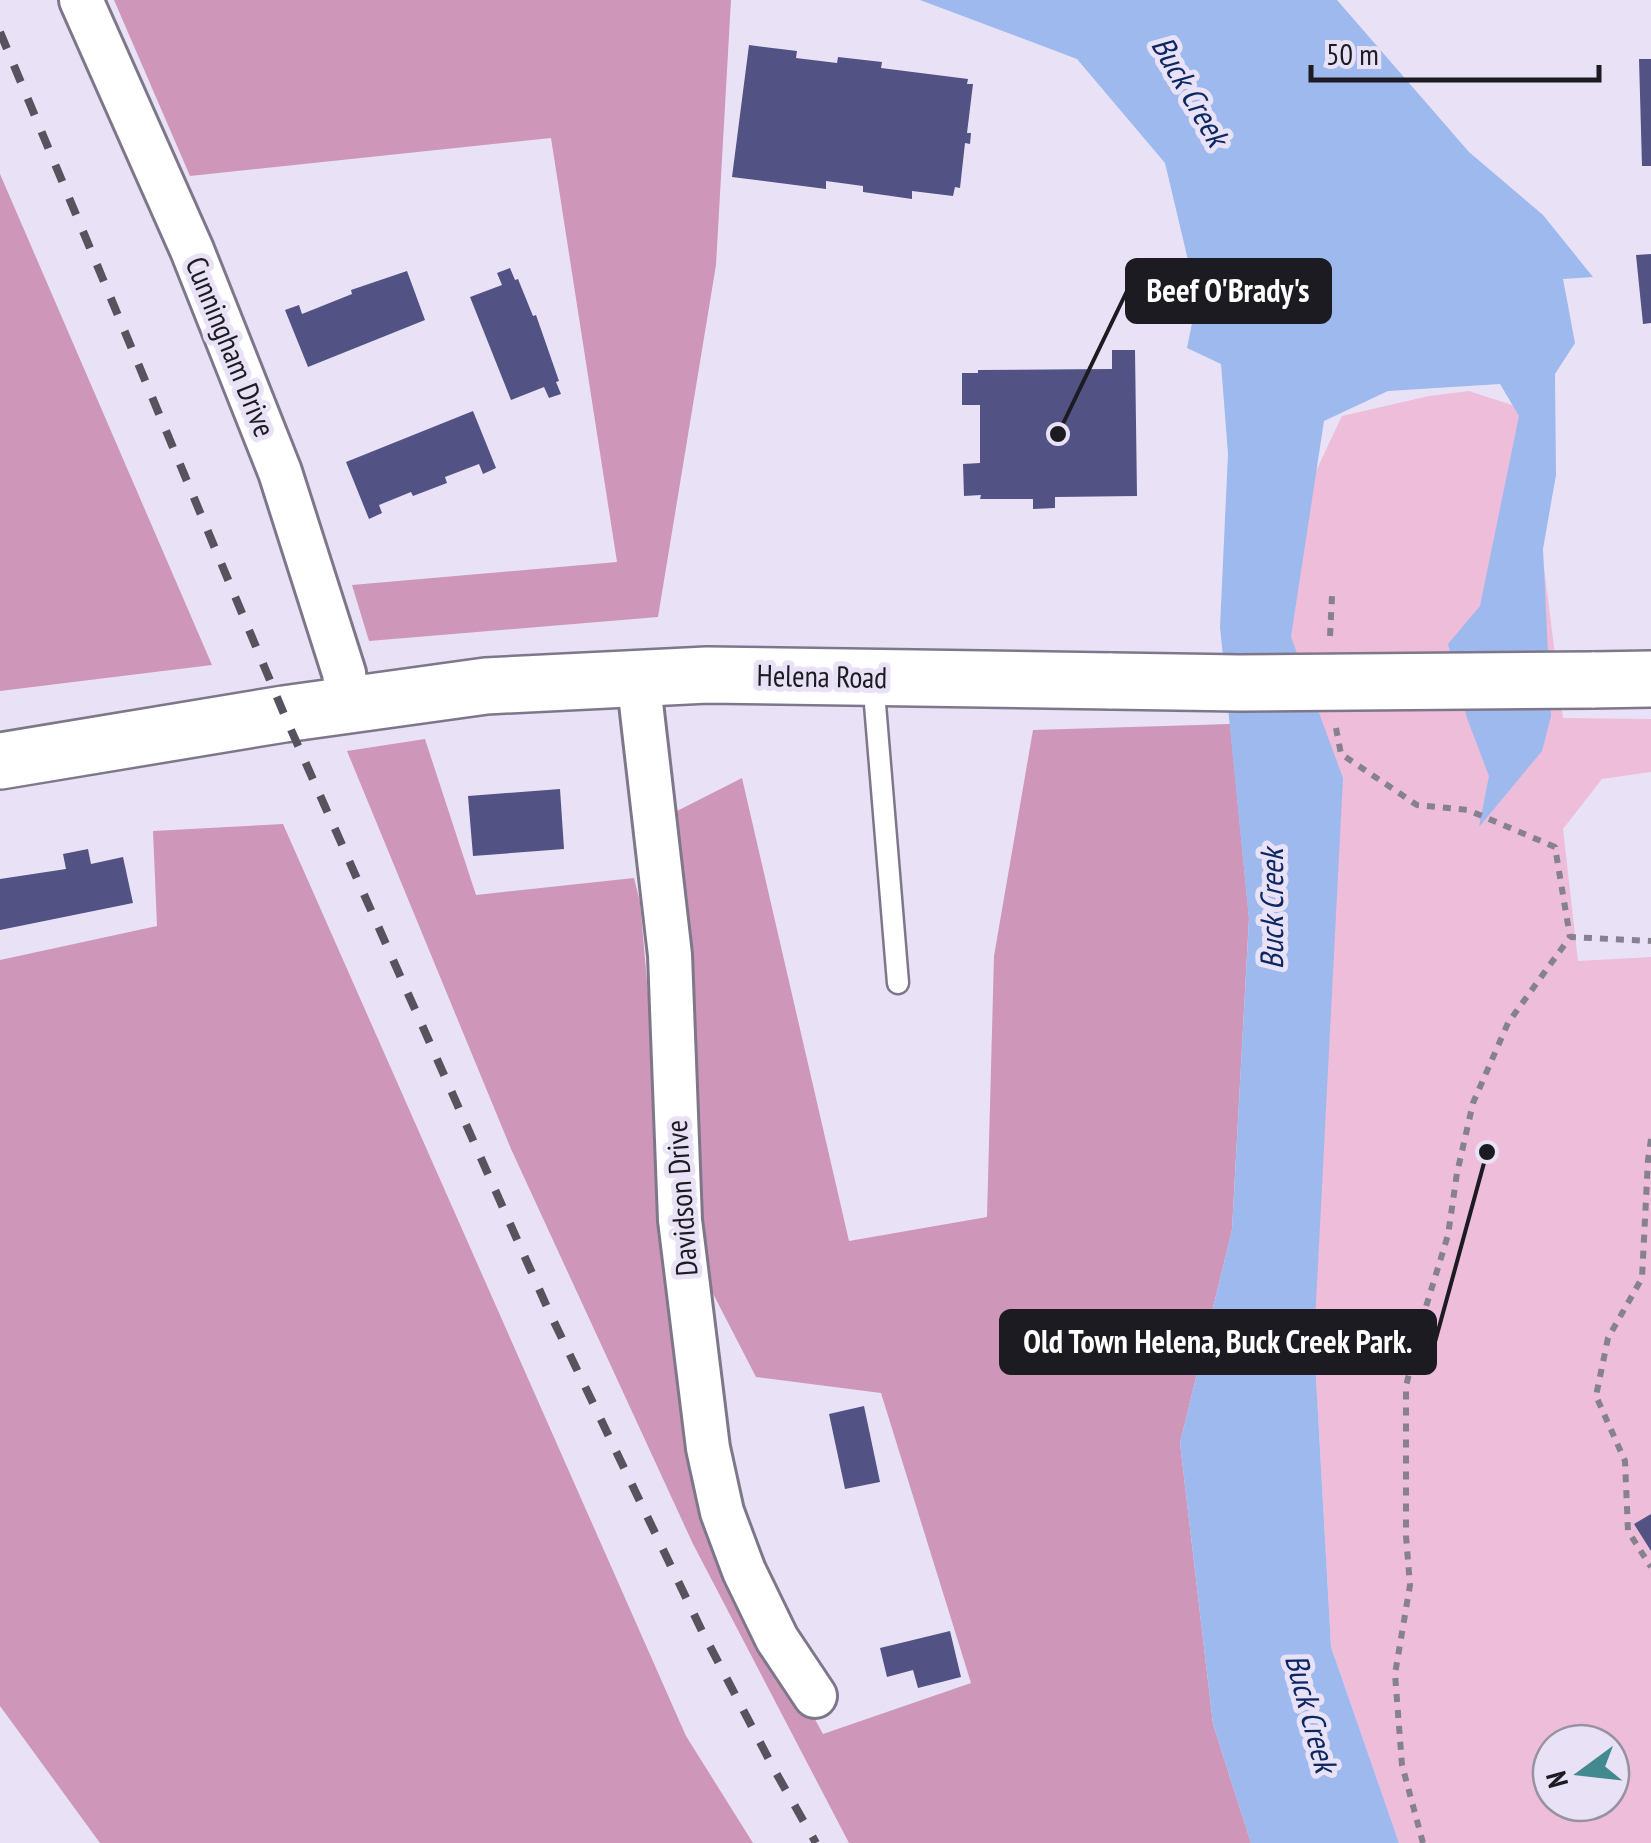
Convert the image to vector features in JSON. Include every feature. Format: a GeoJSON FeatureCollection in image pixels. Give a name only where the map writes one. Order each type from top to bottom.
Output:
{"type":"FeatureCollection","features":[{"type":"Feature","properties":{"kind":"main road","name":"Helena Road"},"geometry":{"type":"LineString","coordinates":[[0,761],[486,686],[638,677],[1260,683],[1651,679]]}},
{"type":"Feature","properties":{"kind":"street","name":"Cunningham Drive"},"geometry":{"type":"LineString","coordinates":[[81,0],[192,250],[280,472],[344,673],[348,705]]}},
{"type":"Feature","properties":{"kind":"street","name":"Davidson Drive"},"geometry":{"type":"LineString","coordinates":[[638,677],[670,955],[680,1220],[708,1448],[722,1512],[744,1571],[777,1639],[814,1696]]}},
{"type":"Feature","properties":{"kind":"lane"},"geometry":{"type":"LineString","coordinates":[[873,678],[898,983]]}},
{"type":"Feature","properties":{"kind":"path"},"geometry":{"type":"LineString","coordinates":[[1341,754],[1417,805],[1468,810],[1554,846],[1570,937],[1508,1023],[1474,1103],[1457,1172],[1448,1235],[1406,1386],[1406,1536],[1410,1585],[1395,1674],[1402,1766],[1423,1843]]}},
{"type":"Feature","properties":{"kind":"path"},"geometry":{"type":"LineString","coordinates":[[1570,937],[1651,941]]}},
{"type":"Feature","properties":{"kind":"path"},"geometry":{"type":"LineString","coordinates":[[1651,1139],[1647,1277],[1608,1338],[1596,1396],[1625,1461],[1628,1531],[1651,1566]]}},
{"type":"Feature","properties":{"kind":"shaded area"},"geometry":{"type":"Polygon","coordinates":[[[114,0],[731,0],[716,265],[658,617],[369,641],[352,585],[617,562],[551,138],[190,176],[114,0]]]}},
{"type":"Feature","properties":{"kind":"shaded area"},"geometry":{"type":"Polygon","coordinates":[[[0,174],[212,665],[0,691],[0,174]]]}},
{"type":"Feature","properties":{"kind":"shaded area"},"geometry":{"type":"Polygon","coordinates":[[[1469,391],[1524,409],[1563,718],[1651,719],[1651,772],[1602,779],[1563,829],[1578,961],[1651,957],[1651,1843],[1399,1843],[1331,1647],[1314,1342],[1291,637],[1315,473],[1342,416],[1469,391]]]}},
{"type":"Feature","properties":{"kind":"shaded area"},"geometry":{"type":"Polygon","coordinates":[[[1230,724],[1249,918],[1232,1230],[1180,1443],[1213,1724],[1251,1843],[849,1843],[693,1544],[511,1149],[347,751],[425,739],[476,895],[634,878],[640,902],[673,1280],[716,1537],[823,1734],[971,1683],[881,1393],[756,1377],[706,1280],[674,914],[675,812],[742,778],[849,1241],[987,1217],[994,956],[1033,730],[1230,724]]]}},
{"type":"Feature","properties":{"kind":"shaded area"},"geometry":{"type":"Polygon","coordinates":[[[283,824],[686,1736],[753,1843],[100,1843],[0,1706],[0,960],[157,926],[153,831],[283,824]]]}},
{"type":"Feature","properties":{"kind":"water","name":"Buck Creek"},"geometry":{"type":"Polygon","coordinates":[[[920,0],[1337,0],[1469,152],[1543,215],[1593,277],[1563,279],[1575,343],[1555,374],[1556,475],[1543,549],[1551,716],[1542,751],[1479,827],[1489,776],[1467,718],[1448,644],[1480,606],[1519,416],[1500,384],[1388,391],[1324,421],[1291,637],[1343,778],[1314,1342],[1331,1647],[1399,1843],[1251,1843],[1213,1724],[1180,1443],[1232,1230],[1249,919],[1220,627],[1228,454],[1221,364],[1187,348],[1197,298],[1165,163],[1077,59],[920,0]]]}},
{"type":"Feature","properties":{"kind":"building"},"geometry":{"type":"Polygon","coordinates":[[[749,45],[797,51],[796,58],[837,63],[838,57],[882,62],[881,68],[968,79],[967,84],[973,84],[967,133],[971,133],[970,144],[965,143],[960,188],[955,187],[953,196],[912,191],[912,199],[863,192],[863,186],[826,181],[826,189],[732,177],[749,45]]]}},
{"type":"Feature","properties":{"kind":"building"},"geometry":{"type":"Polygon","coordinates":[[[1639,59],[1651,59],[1651,166],[1642,166],[1639,59]]]}},
{"type":"Feature","properties":{"kind":"building"},"geometry":{"type":"Polygon","coordinates":[[[1651,254],[1651,323],[1643,324],[1636,255],[1651,254]]]}},
{"type":"Feature","properties":{"kind":"building"},"geometry":{"type":"Polygon","coordinates":[[[510,268],[533,316],[536,315],[561,394],[549,398],[544,387],[511,400],[470,297],[502,285],[497,273],[510,268]]]}},
{"type":"Feature","properties":{"kind":"building"},"geometry":{"type":"Polygon","coordinates":[[[407,271],[425,320],[308,367],[285,310],[299,305],[302,314],[352,294],[351,290],[407,271]]]}},
{"type":"Feature","properties":{"kind":"building"},"geometry":{"type":"Polygon","coordinates":[[[1112,350],[1135,350],[1137,496],[1055,497],[1055,508],[1033,509],[1033,499],[964,496],[963,464],[980,463],[980,405],[962,405],[962,373],[1112,369],[1112,350]]]}},
{"type":"Feature","properties":{"kind":"building"},"geometry":{"type":"Polygon","coordinates":[[[473,411],[496,468],[483,474],[479,464],[445,477],[447,483],[379,505],[382,513],[369,519],[346,462],[473,411]]]}},
{"type":"Feature","properties":{"kind":"building"},"geometry":{"type":"Polygon","coordinates":[[[560,789],[564,849],[473,856],[468,796],[560,789]]]}},
{"type":"Feature","properties":{"kind":"building"},"geometry":{"type":"Polygon","coordinates":[[[88,849],[91,864],[123,857],[133,903],[0,930],[0,879],[66,869],[63,854],[88,849]]]}},
{"type":"Feature","properties":{"kind":"building"},"geometry":{"type":"Polygon","coordinates":[[[864,1406],[880,1482],[845,1489],[829,1414],[864,1406]]]}},
{"type":"Feature","properties":{"kind":"building"},"geometry":{"type":"Polygon","coordinates":[[[1651,1514],[1651,1551],[1634,1524],[1651,1514]]]}},
{"type":"Feature","properties":{"kind":"building"},"geometry":{"type":"Polygon","coordinates":[[[950,1631],[961,1677],[918,1688],[913,1670],[887,1677],[880,1648],[950,1631]]]}},
{"type":"Feature","properties":{"kind":"railway"},"geometry":{"type":"LineString","coordinates":[[0,32],[284,714],[547,1307],[702,1631],[816,1843]]}},
{"type":"Feature","properties":{"kind":"place","name":"Beef O'Brady's"},"geometry":{"type":"Point","coordinates":[1058,434]}},
{"type":"Feature","properties":{"kind":"place","name":"Old Town Helena, Buck Creek Park."},"geometry":{"type":"Point","coordinates":[1487,1152]}}]}
